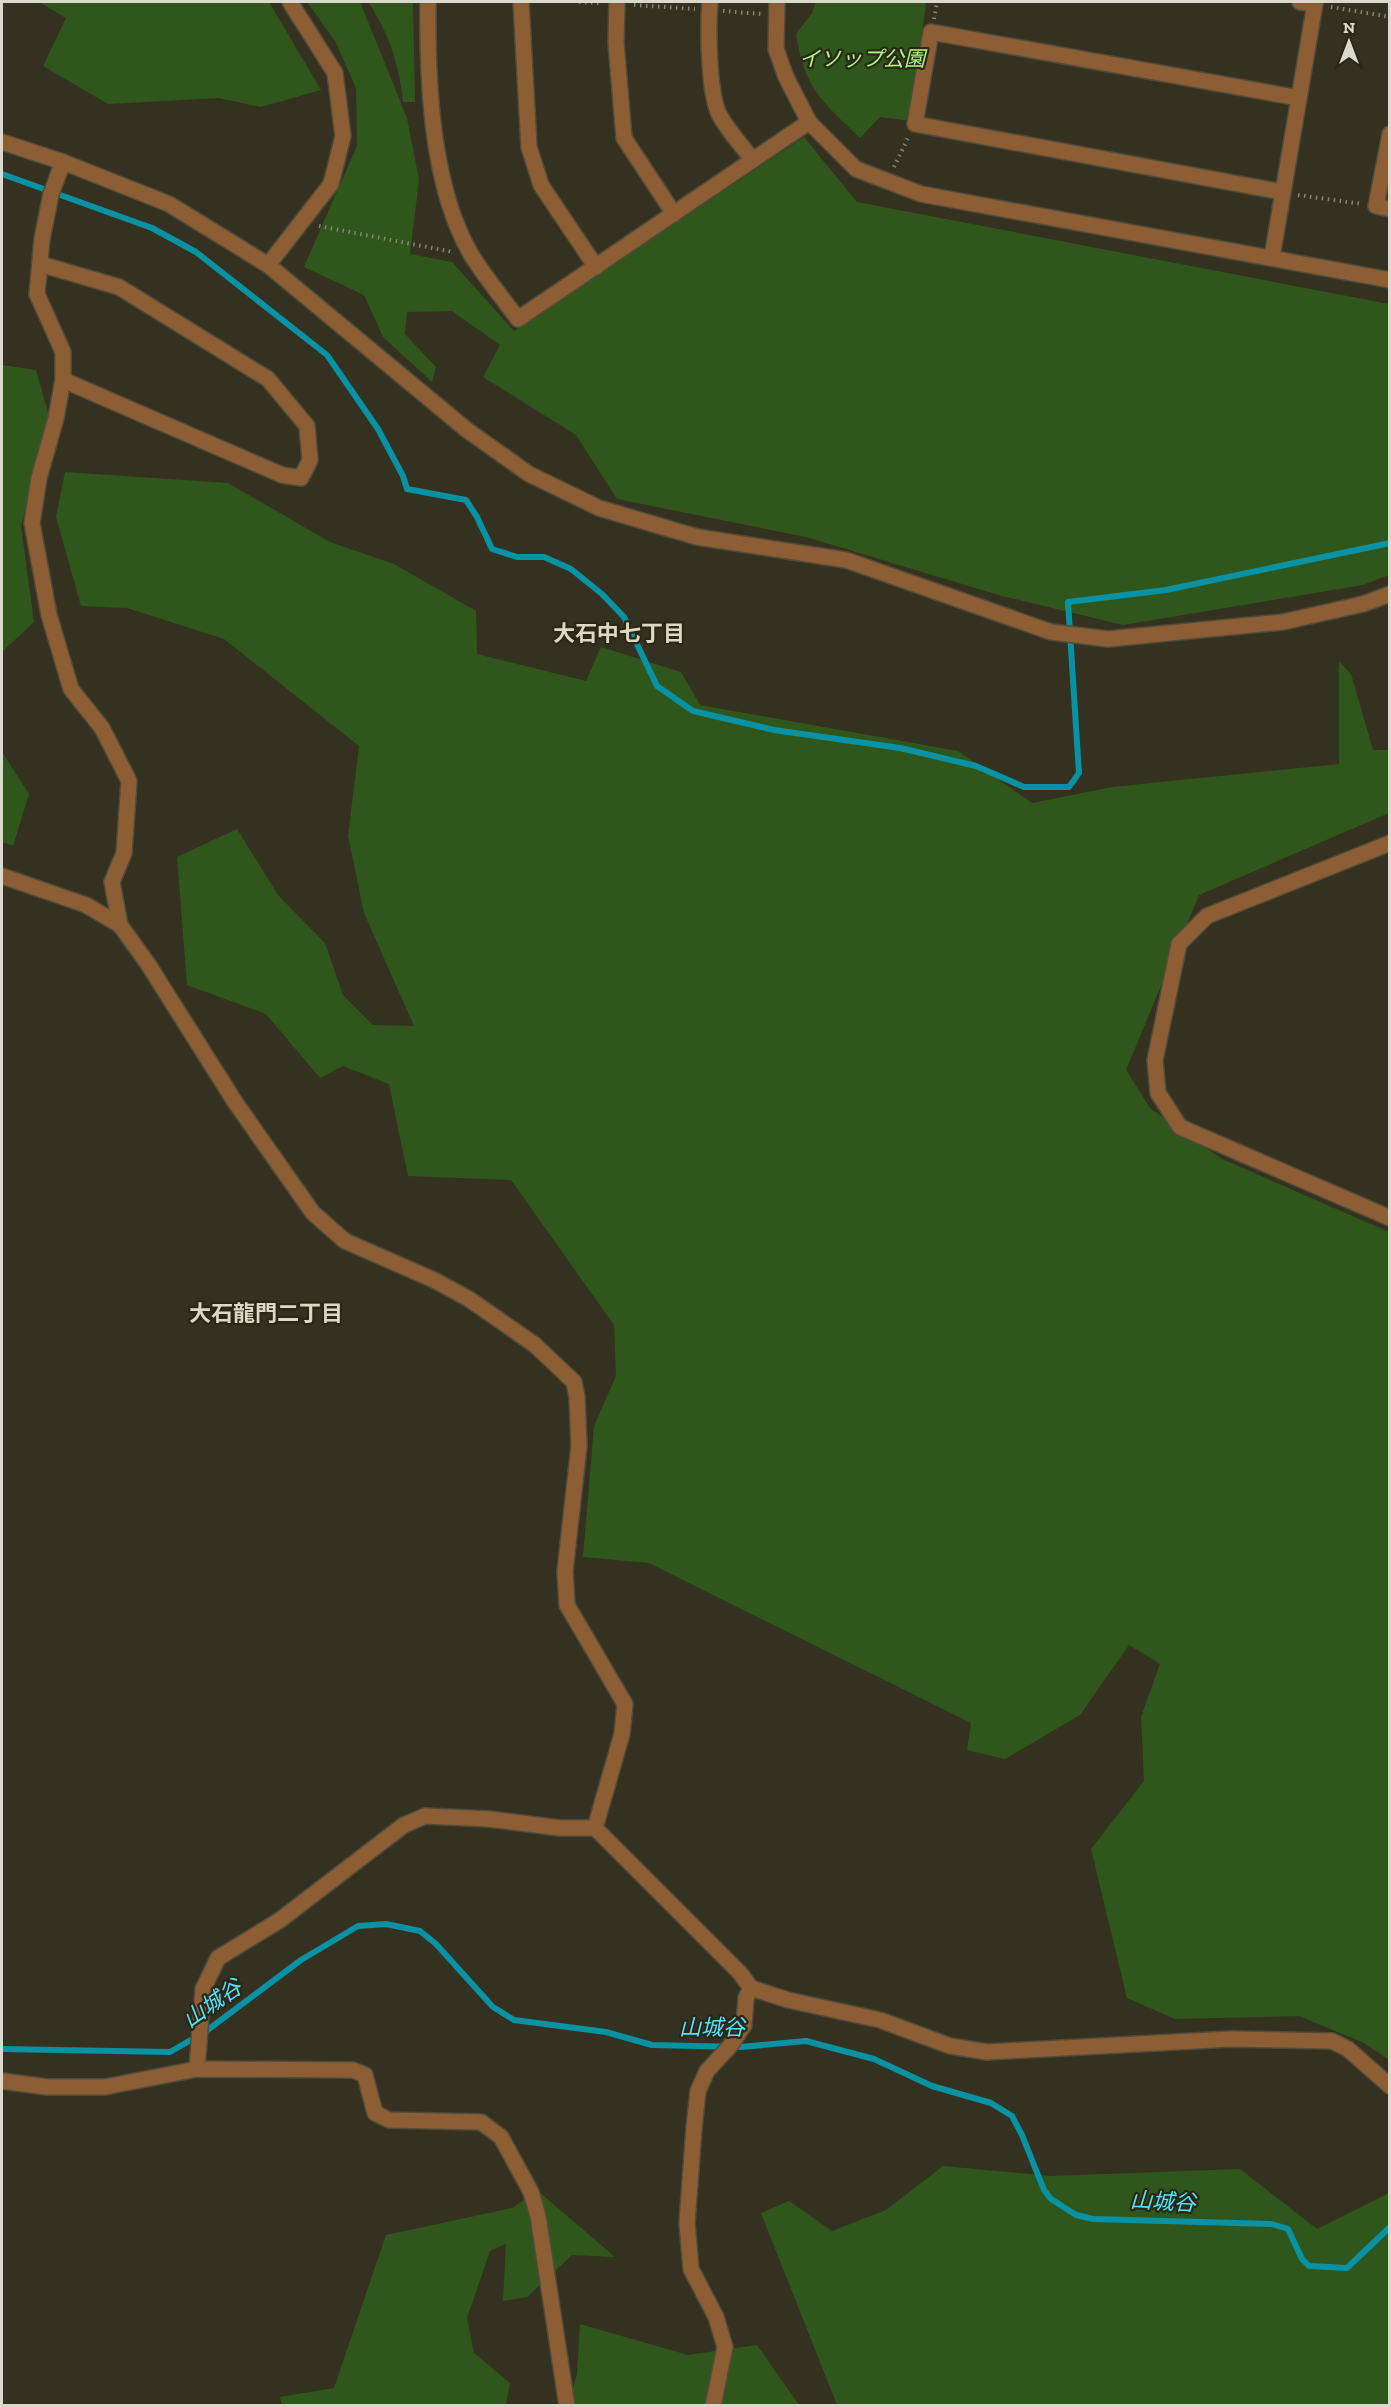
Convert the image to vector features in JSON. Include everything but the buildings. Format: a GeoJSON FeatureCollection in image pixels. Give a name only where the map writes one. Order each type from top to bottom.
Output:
{"type":"FeatureCollection","features":[{"type":"Feature","properties":{"kind":"street"},"geometry":{"type":"LineString","coordinates":[[268,265],[331,184],[343,136],[335,73],[290,2]]}},
{"type":"Feature","properties":{"kind":"street"},"geometry":{"type":"LineString","coordinates":[[428,2],[428,46],[434,134],[439,164],[457,222],[471,255],[518,319],[809,122]]}},
{"type":"Feature","properties":{"kind":"street"},"geometry":{"type":"LineString","coordinates":[[521,2],[529,147],[541,185],[596,267]]}},
{"type":"Feature","properties":{"kind":"street"},"geometry":{"type":"LineString","coordinates":[[1272,257],[1299,98],[1310,2]]}},
{"type":"Feature","properties":{"kind":"street"},"geometry":{"type":"LineString","coordinates":[[617,3],[616,43],[624,138],[674,214]]}},
{"type":"Feature","properties":{"kind":"street"},"geometry":{"type":"LineString","coordinates":[[710,6],[712,79],[718,114],[753,160]]}},
{"type":"Feature","properties":{"kind":"street"},"geometry":{"type":"LineString","coordinates":[[776,9],[776,49],[786,77],[809,122],[856,169],[921,194],[1389,280]]}},
{"type":"Feature","properties":{"kind":"street"},"geometry":{"type":"LineString","coordinates":[[1282,192],[915,124],[932,32],[1299,98]]}},
{"type":"Feature","properties":{"kind":"street"},"geometry":{"type":"LineString","coordinates":[[1383,208],[1389,134]]}},
{"type":"Feature","properties":{"kind":"street"},"geometry":{"type":"LineString","coordinates":[[2,142],[63,162],[169,204],[268,265],[467,430],[529,474],[598,508],[697,537],[846,560],[1051,632],[1108,639],[1283,622],[1363,604],[1389,594]]}},
{"type":"Feature","properties":{"kind":"street"},"geometry":{"type":"LineString","coordinates":[[63,162],[51,194],[37,294],[63,352],[63,380],[56,418],[39,478],[32,523],[49,615],[71,688],[102,728],[129,781],[124,853],[112,882],[120,925]]}},
{"type":"Feature","properties":{"kind":"street"},"geometry":{"type":"LineString","coordinates":[[40,264],[119,287],[268,379],[307,426],[310,460],[301,478],[282,475],[63,380]]}},
{"type":"Feature","properties":{"kind":"street"},"geometry":{"type":"LineString","coordinates":[[1389,843],[1206,916],[1179,944],[1155,1060],[1158,1093],[1180,1127],[1389,1218]]}},
{"type":"Feature","properties":{"kind":"street"},"geometry":{"type":"LineString","coordinates":[[2,876],[87,905],[120,925],[148,964],[235,1102],[313,1213],[345,1241],[434,1280],[469,1299],[535,1345],[574,1383],[577,1397],[579,1446],[565,1571],[567,1605],[625,1704],[622,1734],[595,1828]]}},
{"type":"Feature","properties":{"kind":"street"},"geometry":{"type":"LineString","coordinates":[[197,2070],[203,1989],[218,1958],[280,1920],[404,1825],[425,1816],[489,1819],[560,1828],[595,1828],[740,1974],[751,1988],[788,2000],[880,2020],[950,2046],[987,2052],[1231,2039],[1332,2041],[1348,2049],[1389,2086]]}},
{"type":"Feature","properties":{"kind":"street"},"geometry":{"type":"LineString","coordinates":[[713,2406],[724,2347],[716,2317],[691,2269],[687,2223],[694,2128],[698,2091],[707,2071],[730,2046],[744,2025],[746,1998],[751,1988]]}},
{"type":"Feature","properties":{"kind":"street"},"geometry":{"type":"LineString","coordinates":[[2,2081],[47,2087],[105,2087],[197,2070],[353,2070],[365,2075],[375,2113],[389,2120],[481,2122],[501,2138],[531,2192],[538,2216],[567,2406]]}},
{"type":"Feature","properties":{"kind":"path"},"geometry":{"type":"LineString","coordinates":[[579,2],[776,9]]}},
{"type":"Feature","properties":{"kind":"path"},"geometry":{"type":"LineString","coordinates":[[1310,2],[1389,17]]}},
{"type":"Feature","properties":{"kind":"path"},"geometry":{"type":"LineString","coordinates":[[887,182],[915,124]]}},
{"type":"Feature","properties":{"kind":"path"},"geometry":{"type":"LineString","coordinates":[[1282,192],[1383,208]]}},
{"type":"Feature","properties":{"kind":"path"},"geometry":{"type":"LineString","coordinates":[[301,222],[471,255]]}},
{"type":"Feature","properties":{"kind":"green space"},"geometry":{"type":"Polygon","coordinates":[[[39,2],[269,2],[321,90],[261,107],[219,98],[108,104],[43,66],[66,18],[39,2]]]}},
{"type":"Feature","properties":{"kind":"green space"},"geometry":{"type":"Polygon","coordinates":[[[307,2],[360,2],[407,118],[419,180],[410,254],[452,262],[514,331],[804,137],[857,202],[1389,304],[1389,575],[1363,585],[1123,625],[1002,596],[806,537],[617,499],[576,435],[483,377],[500,345],[452,311],[407,312],[405,334],[436,367],[432,382],[383,337],[364,295],[304,267],[357,146],[356,88],[335,41],[307,2]]]}},
{"type":"Feature","properties":{"kind":"green space"},"geometry":{"type":"Polygon","coordinates":[[[368,2],[413,2],[415,102],[403,102],[392,49],[368,2]]]}},
{"type":"Feature","properties":{"kind":"green space","name":"イソップ公園"},"geometry":{"type":"Polygon","coordinates":[[[816,2],[926,2],[911,121],[880,117],[860,138],[825,104],[804,69],[796,34],[812,13],[816,2]]]}},
{"type":"Feature","properties":{"kind":"green space"},"geometry":{"type":"Polygon","coordinates":[[[2,365],[36,370],[49,416],[21,526],[34,622],[2,652],[2,365]]]}},
{"type":"Feature","properties":{"kind":"green space"},"geometry":{"type":"Polygon","coordinates":[[[65,472],[228,483],[330,542],[394,564],[476,611],[477,654],[586,681],[601,647],[681,672],[700,705],[958,751],[1032,803],[1112,787],[1339,764],[1339,661],[1351,674],[1373,750],[1389,750],[1389,813],[1199,895],[1126,1070],[1150,1108],[1222,1159],[1389,1232],[1389,2060],[1364,2043],[1299,2016],[1175,2019],[1127,1998],[1091,1849],[1144,1781],[1141,1717],[1160,1664],[1129,1645],[1080,1715],[1005,1759],[967,1750],[971,1723],[649,1563],[583,1557],[594,1426],[616,1376],[614,1325],[511,1180],[408,1176],[389,1084],[343,1066],[320,1078],[266,1014],[187,985],[177,857],[237,829],[278,895],[325,943],[343,995],[373,1025],[414,1026],[364,913],[348,836],[359,746],[224,639],[127,608],[81,606],[56,517],[65,472]]]}},
{"type":"Feature","properties":{"kind":"green space"},"geometry":{"type":"Polygon","coordinates":[[[2,752],[29,794],[13,846],[2,842],[2,752]]]}},
{"type":"Feature","properties":{"kind":"green space"},"geometry":{"type":"Polygon","coordinates":[[[943,2166],[1051,2176],[1240,2169],[1317,2229],[1389,2193],[1389,2405],[837,2405],[761,2213],[789,2201],[832,2231],[886,2210],[943,2166]]]}},
{"type":"Feature","properties":{"kind":"green space"},"geometry":{"type":"Polygon","coordinates":[[[538,2191],[615,2257],[572,2255],[527,2297],[503,2301],[506,2244],[490,2251],[467,2318],[474,2353],[510,2383],[506,2405],[282,2406],[280,2397],[334,2388],[386,2235],[512,2208],[538,2191]]]}},
{"type":"Feature","properties":{"kind":"green space"},"geometry":{"type":"Polygon","coordinates":[[[580,2324],[688,2355],[757,2345],[799,2405],[568,2406],[577,2374],[580,2324]]]}},
{"type":"Feature","properties":{"kind":"waterway"},"geometry":{"type":"LineString","coordinates":[[2,174],[152,228],[196,252],[327,355],[378,429],[403,476],[407,489],[466,500],[492,549],[517,557],[544,557],[571,569],[602,594],[624,617],[657,686],[693,711],[774,730],[900,748],[976,766],[1024,787],[1069,787],[1079,773],[1068,602],[1166,590],[1390,543]]}},
{"type":"Feature","properties":{"kind":"waterway","name":"山城谷"},"geometry":{"type":"LineString","coordinates":[[2,2049],[170,2052],[205,2032],[301,1960],[358,1926],[386,1924],[420,1931],[436,1944],[493,2007],[514,2020],[606,2032],[652,2045],[741,2047],[806,2041],[874,2059],[932,2086],[991,2103],[1012,2116],[1044,2190],[1051,2199],[1076,2215],[1093,2219],[1272,2224],[1288,2229],[1302,2259],[1309,2266],[1347,2268],[1390,2227]]}},
{"type":"Feature","properties":{"kind":"district","name":"大石中七丁目"},"geometry":{"type":"Point","coordinates":[619,633]}},
{"type":"Feature","properties":{"kind":"district","name":"大石龍門二丁目"},"geometry":{"type":"Point","coordinates":[266,1313]}}]}
